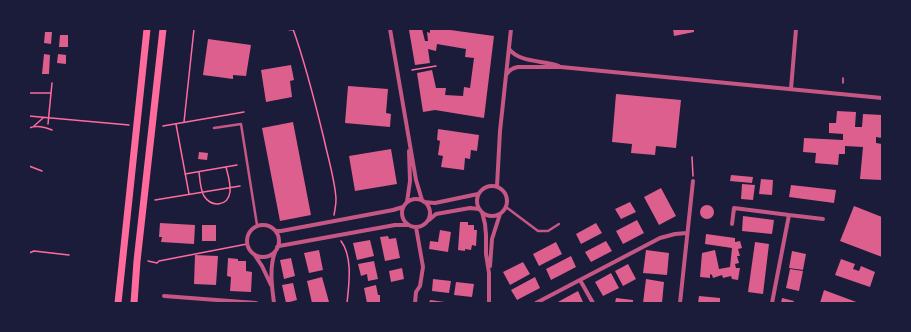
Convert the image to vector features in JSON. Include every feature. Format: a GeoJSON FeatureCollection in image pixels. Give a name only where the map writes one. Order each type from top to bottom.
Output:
{"type":"FeatureCollection","features":[{"type":"Feature","properties":{"kind":"main road"},"geometry":{"type":"LineString","coordinates":[[118,303],[147,29]]}},
{"type":"Feature","properties":{"kind":"main road"},"geometry":{"type":"LineString","coordinates":[[134,303],[138,253],[163,29]]}},
{"type":"Feature","properties":{"kind":"street"},"geometry":{"type":"LineString","coordinates":[[390,29],[416,180],[423,201],[430,210],[428,222]]}},
{"type":"Feature","properties":{"kind":"street"},"geometry":{"type":"LineString","coordinates":[[497,186],[500,131],[511,29]]}},
{"type":"Feature","properties":{"kind":"street"},"geometry":{"type":"LineString","coordinates":[[791,89],[796,29]]}},
{"type":"Feature","properties":{"kind":"street"},"geometry":{"type":"LineString","coordinates":[[509,49],[515,56],[561,67]]}},
{"type":"Feature","properties":{"kind":"street"},"geometry":{"type":"LineString","coordinates":[[506,75],[508,71],[518,67],[561,67],[882,98]]}},
{"type":"Feature","properties":{"kind":"street"},"geometry":{"type":"LineString","coordinates":[[407,202],[410,181],[409,134]]}},
{"type":"Feature","properties":{"kind":"street"},"geometry":{"type":"LineString","coordinates":[[680,303],[693,181]]}},
{"type":"Feature","properties":{"kind":"street"},"geometry":{"type":"LineString","coordinates":[[274,303],[272,288],[272,264],[273,257],[279,246],[395,225],[408,225],[416,227],[423,226],[436,214],[470,208],[480,210],[486,215],[495,216],[504,211],[506,207],[508,200],[506,193],[497,186],[492,186],[487,187],[478,194],[434,202],[415,199],[411,200],[403,207],[402,214],[408,225]]}},
{"type":"Feature","properties":{"kind":"street"},"geometry":{"type":"LineString","coordinates":[[478,194],[477,202],[485,224],[486,254],[489,273]]}},
{"type":"Feature","properties":{"kind":"street"},"geometry":{"type":"LineString","coordinates":[[272,288],[264,269],[254,254],[250,251],[247,244],[249,231],[257,225],[267,225],[281,231],[334,222],[403,207]]}},
{"type":"Feature","properties":{"kind":"street"},"geometry":{"type":"LineString","coordinates":[[732,224],[734,208],[823,219]]}},
{"type":"Feature","properties":{"kind":"street"},"geometry":{"type":"LineString","coordinates":[[489,303],[489,273],[492,239],[500,214]]}},
{"type":"Feature","properties":{"kind":"street"},"geometry":{"type":"LineString","coordinates":[[772,303],[789,215]]}},
{"type":"Feature","properties":{"kind":"street"},"geometry":{"type":"LineString","coordinates":[[414,303],[416,292],[420,286],[423,267],[416,227]]}},
{"type":"Feature","properties":{"kind":"street"},"geometry":{"type":"LineString","coordinates":[[276,230],[279,237],[278,248]]}},
{"type":"Feature","properties":{"kind":"street"},"geometry":{"type":"LineString","coordinates":[[536,303],[660,238],[675,234],[687,233]]}},
{"type":"Feature","properties":{"kind":"street"},"geometry":{"type":"LineString","coordinates":[[254,254],[263,257],[275,252]]}},
{"type":"Feature","properties":{"kind":"street"},"geometry":{"type":"LineString","coordinates":[[580,280],[593,303]]}},
{"type":"Feature","properties":{"kind":"street"},"geometry":{"type":"LineString","coordinates":[[164,296],[256,303]]}},
{"type":"Feature","properties":{"kind":"lane"},"geometry":{"type":"LineString","coordinates":[[214,128],[241,124],[257,225]]}},
{"type":"Feature","properties":{"kind":"lane"},"geometry":{"type":"LineString","coordinates":[[506,207],[538,231],[548,231],[559,224]]}},
{"type":"Feature","properties":{"kind":"path"},"geometry":{"type":"LineString","coordinates":[[184,122],[194,29]]}},
{"type":"Feature","properties":{"kind":"path"},"geometry":{"type":"LineString","coordinates":[[285,29],[293,29],[318,112],[331,167],[336,201],[334,222]]}},
{"type":"Feature","properties":{"kind":"path"},"geometry":{"type":"LineString","coordinates":[[412,70],[436,66]]}},
{"type":"Feature","properties":{"kind":"path"},"geometry":{"type":"LineString","coordinates":[[843,78],[843,83]]}},
{"type":"Feature","properties":{"kind":"path"},"geometry":{"type":"LineString","coordinates":[[48,124],[52,83]]}},
{"type":"Feature","properties":{"kind":"path"},"geometry":{"type":"LineString","coordinates":[[29,93],[51,93]]}},
{"type":"Feature","properties":{"kind":"path"},"geometry":{"type":"LineString","coordinates":[[163,126],[244,112]]}},
{"type":"Feature","properties":{"kind":"path"},"geometry":{"type":"LineString","coordinates":[[29,116],[137,126]]}},
{"type":"Feature","properties":{"kind":"path"},"geometry":{"type":"LineString","coordinates":[[34,126],[43,117]]}},
{"type":"Feature","properties":{"kind":"path"},"geometry":{"type":"LineString","coordinates":[[176,124],[189,194]]}},
{"type":"Feature","properties":{"kind":"path"},"geometry":{"type":"LineString","coordinates":[[29,128],[34,126],[42,126],[52,130]]}},
{"type":"Feature","properties":{"kind":"path"},"geometry":{"type":"LineString","coordinates":[[692,157],[693,181]]}},
{"type":"Feature","properties":{"kind":"path"},"geometry":{"type":"LineString","coordinates":[[185,174],[237,165]]}},
{"type":"Feature","properties":{"kind":"path"},"geometry":{"type":"LineString","coordinates":[[29,166],[42,171]]}},
{"type":"Feature","properties":{"kind":"path"},"geometry":{"type":"LineString","coordinates":[[199,172],[202,192],[208,201],[217,204],[226,201],[228,197],[230,188],[226,167]]}},
{"type":"Feature","properties":{"kind":"path"},"geometry":{"type":"LineString","coordinates":[[155,200],[240,186]]}},
{"type":"Feature","properties":{"kind":"path"},"geometry":{"type":"LineString","coordinates":[[337,235],[345,247],[348,261],[348,303]]}},
{"type":"Feature","properties":{"kind":"path"},"geometry":{"type":"LineString","coordinates":[[148,261],[157,263],[159,261],[247,244]]}},
{"type":"Feature","properties":{"kind":"path"},"geometry":{"type":"LineString","coordinates":[[29,253],[34,251],[69,255]]}},
{"type":"Feature","properties":{"kind":"building"},"geometry":{"type":"Polygon","coordinates":[[[422,29],[425,41],[428,41],[427,32],[430,33],[430,29],[443,29],[494,36],[484,118],[435,110],[423,112],[417,73],[432,70],[436,88],[446,88],[445,95],[463,96],[464,87],[470,88],[474,58],[465,57],[466,49],[437,44],[436,51],[428,49],[430,63],[415,65],[409,30],[422,29]]]}},
{"type":"Feature","properties":{"kind":"building"},"geometry":{"type":"Polygon","coordinates":[[[673,29],[694,29],[694,32],[674,36],[673,29]]]}},
{"type":"Feature","properties":{"kind":"building"},"geometry":{"type":"Polygon","coordinates":[[[45,32],[52,32],[51,44],[44,43],[45,32]]]}},
{"type":"Feature","properties":{"kind":"building"},"geometry":{"type":"Polygon","coordinates":[[[60,35],[68,35],[68,47],[59,47],[60,35]]]}},
{"type":"Feature","properties":{"kind":"building"},"geometry":{"type":"Polygon","coordinates":[[[208,39],[251,45],[246,76],[233,75],[233,79],[203,75],[208,39]]]}},
{"type":"Feature","properties":{"kind":"building"},"geometry":{"type":"Polygon","coordinates":[[[44,54],[50,55],[49,74],[42,74],[44,54]]]}},
{"type":"Feature","properties":{"kind":"building"},"geometry":{"type":"Polygon","coordinates":[[[58,54],[66,55],[66,64],[57,63],[58,54]]]}},
{"type":"Feature","properties":{"kind":"building"},"geometry":{"type":"Polygon","coordinates":[[[291,65],[294,80],[290,81],[292,97],[266,102],[261,70],[291,65]]]}},
{"type":"Feature","properties":{"kind":"building"},"geometry":{"type":"Polygon","coordinates":[[[348,86],[388,89],[386,113],[391,114],[390,127],[345,123],[348,86]]]}},
{"type":"Feature","properties":{"kind":"building"},"geometry":{"type":"Polygon","coordinates":[[[616,94],[681,100],[676,148],[656,146],[655,155],[631,153],[632,144],[612,142],[616,94]]]}},
{"type":"Feature","properties":{"kind":"building"},"geometry":{"type":"Polygon","coordinates":[[[837,111],[856,112],[855,127],[862,127],[863,114],[882,115],[882,138],[876,137],[876,143],[882,144],[882,180],[860,179],[863,147],[845,146],[845,154],[839,154],[838,165],[815,163],[816,153],[803,152],[804,138],[843,140],[843,134],[829,133],[829,123],[836,123],[837,111]]]}},
{"type":"Feature","properties":{"kind":"building"},"geometry":{"type":"Polygon","coordinates":[[[293,122],[311,215],[280,221],[262,128],[293,122]]]}},
{"type":"Feature","properties":{"kind":"building"},"geometry":{"type":"Polygon","coordinates":[[[438,129],[479,135],[477,151],[471,150],[470,159],[465,158],[464,170],[441,167],[443,156],[438,155],[440,141],[437,140],[438,129]]]}},
{"type":"Feature","properties":{"kind":"building"},"geometry":{"type":"Polygon","coordinates":[[[391,149],[397,184],[355,191],[349,156],[391,149]]]}},
{"type":"Feature","properties":{"kind":"building"},"geometry":{"type":"Polygon","coordinates":[[[199,152],[208,153],[207,160],[198,159],[199,152]]]}},
{"type":"Feature","properties":{"kind":"building"},"geometry":{"type":"Polygon","coordinates":[[[731,175],[753,177],[752,183],[730,181],[731,175]]]}},
{"type":"Feature","properties":{"kind":"building"},"geometry":{"type":"Polygon","coordinates":[[[761,179],[773,180],[772,195],[759,194],[761,179]]]}},
{"type":"Feature","properties":{"kind":"building"},"geometry":{"type":"Polygon","coordinates":[[[742,184],[755,185],[753,200],[741,199],[742,184]]]}},
{"type":"Feature","properties":{"kind":"building"},"geometry":{"type":"Polygon","coordinates":[[[791,185],[836,190],[834,203],[789,197],[791,185]]]}},
{"type":"Feature","properties":{"kind":"building"},"geometry":{"type":"Polygon","coordinates":[[[661,188],[676,216],[659,225],[644,197],[661,188]]]}},
{"type":"Feature","properties":{"kind":"building"},"geometry":{"type":"Polygon","coordinates":[[[630,202],[636,212],[621,219],[615,209],[630,202]]]}},
{"type":"Feature","properties":{"kind":"building"},"geometry":{"type":"Polygon","coordinates":[[[704,205],[710,205],[714,209],[714,215],[710,219],[704,219],[700,215],[700,209],[704,205]]]}},
{"type":"Feature","properties":{"kind":"building"},"geometry":{"type":"Polygon","coordinates":[[[854,206],[882,217],[882,257],[840,241],[854,206]]]}},
{"type":"Feature","properties":{"kind":"building"},"geometry":{"type":"Polygon","coordinates":[[[743,216],[774,220],[772,234],[742,231],[743,216]]]}},
{"type":"Feature","properties":{"kind":"building"},"geometry":{"type":"Polygon","coordinates":[[[637,220],[644,233],[623,244],[616,231],[637,220]]]}},
{"type":"Feature","properties":{"kind":"building"},"geometry":{"type":"Polygon","coordinates":[[[460,222],[468,222],[468,225],[474,225],[474,230],[477,230],[476,246],[472,245],[471,250],[458,250],[460,222]]]}},
{"type":"Feature","properties":{"kind":"building"},"geometry":{"type":"Polygon","coordinates":[[[160,223],[195,225],[194,244],[161,242],[162,237],[159,237],[160,223]]]}},
{"type":"Feature","properties":{"kind":"building"},"geometry":{"type":"Polygon","coordinates":[[[596,223],[602,233],[581,244],[576,234],[596,223]]]}},
{"type":"Feature","properties":{"kind":"building"},"geometry":{"type":"Polygon","coordinates":[[[202,225],[216,225],[216,241],[202,241],[202,225]]]}},
{"type":"Feature","properties":{"kind":"building"},"geometry":{"type":"Polygon","coordinates":[[[440,230],[451,232],[448,252],[429,249],[430,241],[438,242],[440,230]]]}},
{"type":"Feature","properties":{"kind":"building"},"geometry":{"type":"Polygon","coordinates":[[[706,234],[735,238],[735,242],[740,241],[742,248],[738,249],[740,256],[737,256],[739,263],[735,264],[736,268],[740,268],[738,280],[732,279],[731,276],[723,278],[722,275],[713,278],[710,274],[710,278],[700,277],[702,253],[715,250],[719,269],[730,267],[732,248],[705,244],[706,234]]]}},
{"type":"Feature","properties":{"kind":"building"},"geometry":{"type":"Polygon","coordinates":[[[388,236],[389,239],[396,238],[400,258],[385,261],[380,237],[388,236]]]}},
{"type":"Feature","properties":{"kind":"building"},"geometry":{"type":"Polygon","coordinates":[[[370,240],[374,256],[357,260],[353,243],[370,240]]]}},
{"type":"Feature","properties":{"kind":"building"},"geometry":{"type":"Polygon","coordinates":[[[606,241],[612,251],[591,262],[585,252],[606,241]]]}},
{"type":"Feature","properties":{"kind":"building"},"geometry":{"type":"Polygon","coordinates":[[[556,242],[562,254],[539,266],[533,254],[556,242]]]}},
{"type":"Feature","properties":{"kind":"building"},"geometry":{"type":"Polygon","coordinates":[[[755,242],[769,244],[763,294],[748,292],[755,242]]]}},
{"type":"Feature","properties":{"kind":"building"},"geometry":{"type":"Polygon","coordinates":[[[319,250],[323,270],[309,273],[304,253],[319,250]]]}},
{"type":"Feature","properties":{"kind":"building"},"geometry":{"type":"Polygon","coordinates":[[[646,250],[669,253],[667,275],[643,273],[646,250]]]}},
{"type":"Feature","properties":{"kind":"building"},"geometry":{"type":"Polygon","coordinates":[[[792,251],[806,254],[803,270],[789,268],[792,251]]]}},
{"type":"Feature","properties":{"kind":"building"},"geometry":{"type":"Polygon","coordinates":[[[195,255],[218,256],[216,285],[194,284],[195,255]]]}},
{"type":"Feature","properties":{"kind":"building"},"geometry":{"type":"Polygon","coordinates":[[[571,256],[576,267],[551,280],[546,269],[571,256]]]}},
{"type":"Feature","properties":{"kind":"building"},"geometry":{"type":"Polygon","coordinates":[[[228,258],[238,259],[238,261],[246,261],[246,271],[252,272],[251,292],[230,291],[231,277],[227,276],[228,258]]]}},
{"type":"Feature","properties":{"kind":"building"},"geometry":{"type":"Polygon","coordinates":[[[291,258],[295,276],[284,279],[280,260],[291,258]]]}},
{"type":"Feature","properties":{"kind":"building"},"geometry":{"type":"Polygon","coordinates":[[[841,259],[855,264],[853,269],[859,271],[861,266],[875,272],[870,287],[835,275],[841,259]]]}},
{"type":"Feature","properties":{"kind":"building"},"geometry":{"type":"Polygon","coordinates":[[[374,261],[378,279],[368,281],[367,274],[361,276],[358,264],[374,261]]]}},
{"type":"Feature","properties":{"kind":"building"},"geometry":{"type":"Polygon","coordinates":[[[523,262],[530,274],[510,285],[503,272],[523,262]]]}},
{"type":"Feature","properties":{"kind":"building"},"geometry":{"type":"Polygon","coordinates":[[[628,264],[636,279],[623,286],[615,271],[628,264]]]}},
{"type":"Feature","properties":{"kind":"building"},"geometry":{"type":"Polygon","coordinates":[[[402,268],[404,279],[391,282],[389,271],[402,268]]]}},
{"type":"Feature","properties":{"kind":"building"},"geometry":{"type":"Polygon","coordinates":[[[790,269],[803,271],[799,291],[786,288],[790,269]]]}},
{"type":"Feature","properties":{"kind":"building"},"geometry":{"type":"Polygon","coordinates":[[[611,273],[619,288],[603,296],[595,282],[611,273]]]}},
{"type":"Feature","properties":{"kind":"building"},"geometry":{"type":"Polygon","coordinates":[[[322,277],[329,302],[312,303],[307,281],[322,277]]]}},
{"type":"Feature","properties":{"kind":"building"},"geometry":{"type":"Polygon","coordinates":[[[535,277],[540,288],[517,300],[511,290],[535,277]]]}},
{"type":"Feature","properties":{"kind":"building"},"geometry":{"type":"Polygon","coordinates":[[[433,279],[451,281],[449,293],[432,291],[433,279]]]}},
{"type":"Feature","properties":{"kind":"building"},"geometry":{"type":"Polygon","coordinates":[[[646,279],[664,282],[662,303],[643,303],[646,279]]]}},
{"type":"Feature","properties":{"kind":"building"},"geometry":{"type":"Polygon","coordinates":[[[456,282],[474,284],[472,297],[454,295],[456,282]]]}},
{"type":"Feature","properties":{"kind":"building"},"geometry":{"type":"Polygon","coordinates":[[[293,283],[297,300],[286,303],[282,285],[293,283]]]}},
{"type":"Feature","properties":{"kind":"building"},"geometry":{"type":"Polygon","coordinates":[[[376,285],[378,295],[380,295],[380,303],[367,303],[364,288],[376,285]]]}},
{"type":"Feature","properties":{"kind":"building"},"geometry":{"type":"Polygon","coordinates":[[[824,290],[859,303],[820,303],[824,290]]]}},
{"type":"Feature","properties":{"kind":"building"},"geometry":{"type":"Polygon","coordinates":[[[578,291],[583,302],[556,303],[578,291]]]}},
{"type":"Feature","properties":{"kind":"building"},"geometry":{"type":"Polygon","coordinates":[[[699,296],[720,298],[720,303],[698,303],[699,296]]]}},
{"type":"Feature","properties":{"kind":"building"},"geometry":{"type":"Polygon","coordinates":[[[616,298],[633,300],[633,303],[615,303],[616,298]]]}},
{"type":"Feature","properties":{"kind":"building"},"geometry":{"type":"Polygon","coordinates":[[[782,298],[794,301],[793,303],[781,303],[782,298]]]}},
{"type":"Feature","properties":{"kind":"building"},"geometry":{"type":"Polygon","coordinates":[[[430,300],[445,302],[445,303],[429,303],[430,300]]]}}]}
